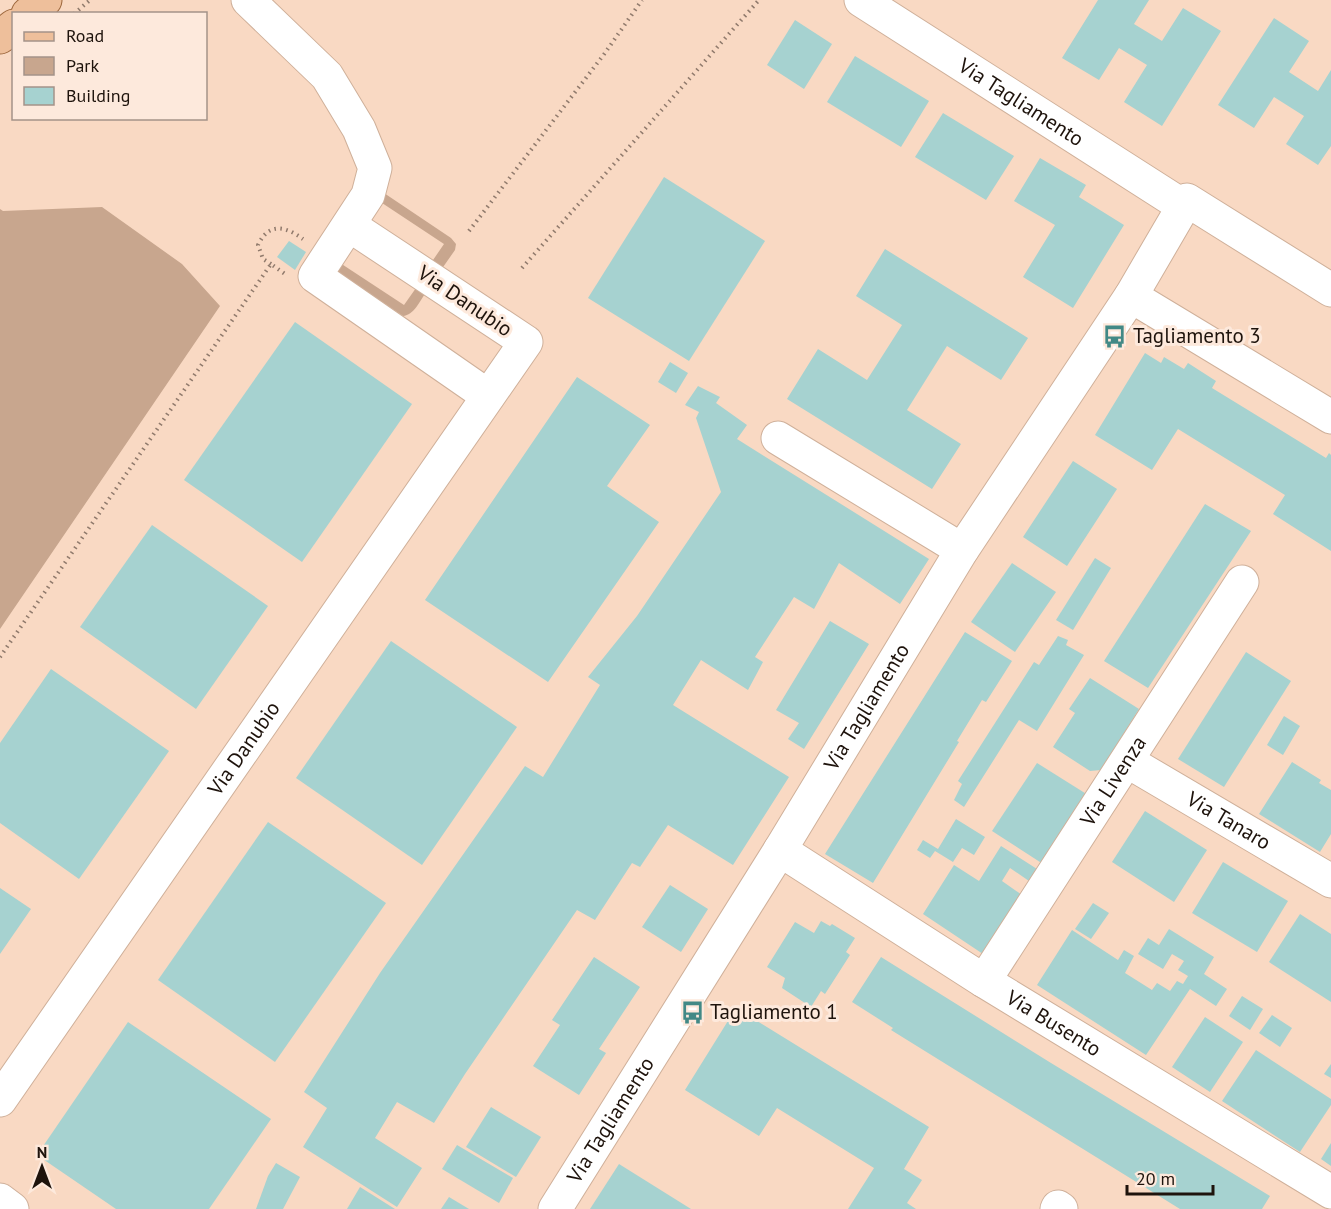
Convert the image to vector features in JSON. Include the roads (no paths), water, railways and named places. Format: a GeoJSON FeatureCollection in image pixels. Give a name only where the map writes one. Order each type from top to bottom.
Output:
{"type":"FeatureCollection","features":[{"type":"Feature","properties":{"kind":"main road"},"geometry":{"type":"LineString","coordinates":[[30,12],[45,0]]}},
{"type":"Feature","properties":{"kind":"main road"},"geometry":{"type":"LineString","coordinates":[[0,37],[12,28]]}},
{"type":"Feature","properties":{"kind":"street"},"geometry":{"type":"LineString","coordinates":[[248,0],[327,76],[358,129],[375,168],[368,195],[315,276],[488,396]]}},
{"type":"Feature","properties":{"kind":"street","name":"Via Tagliamento"},"geometry":{"type":"LineString","coordinates":[[555,1209],[780,850],[962,550],[1131,296],[1185,203],[861,0]]}},
{"type":"Feature","properties":{"kind":"street"},"geometry":{"type":"LineString","coordinates":[[1185,203],[1331,290]]}},
{"type":"Feature","properties":{"kind":"street","name":"Via Danubio"},"geometry":{"type":"LineString","coordinates":[[0,1100],[526,342],[349,225]]}},
{"type":"Feature","properties":{"kind":"street"},"geometry":{"type":"LineString","coordinates":[[1131,296],[1331,417]]}},
{"type":"Feature","properties":{"kind":"street"},"geometry":{"type":"LineString","coordinates":[[778,438],[962,550]]}},
{"type":"Feature","properties":{"kind":"street","name":"Via Livenza"},"geometry":{"type":"LineString","coordinates":[[984,981],[1242,582]]}},
{"type":"Feature","properties":{"kind":"street","name":"Via Tanaro"},"geometry":{"type":"LineString","coordinates":[[1127,761],[1331,881]]}},
{"type":"Feature","properties":{"kind":"street","name":"Via Busento"},"geometry":{"type":"LineString","coordinates":[[780,850],[984,981],[1331,1192]]}},
{"type":"Feature","properties":{"kind":"street"},"geometry":{"type":"LineString","coordinates":[[0,1200],[12,1209]]}},
{"type":"Feature","properties":{"kind":"place","name":"Tagliamento 3"},"geometry":{"type":"Point","coordinates":[1115,336]}},
{"type":"Feature","properties":{"kind":"place","name":"Tagliamento 1"},"geometry":{"type":"Point","coordinates":[692,1012]}}]}
